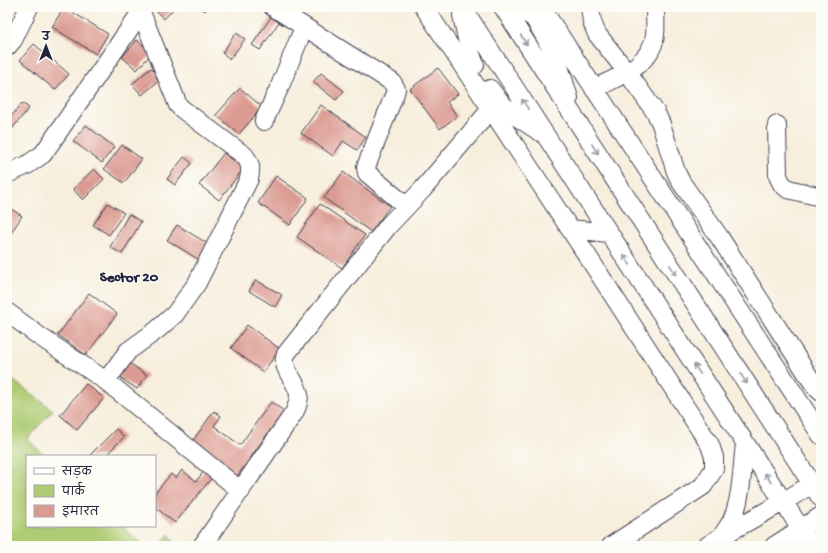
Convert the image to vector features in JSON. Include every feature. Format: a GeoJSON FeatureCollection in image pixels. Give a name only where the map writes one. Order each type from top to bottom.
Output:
{"type":"FeatureCollection","features":[{"type":"Feature","properties":{"kind":"street"},"geometry":{"type":"LineString","coordinates":[[7,47],[13,40],[29,7]]}},
{"type":"Feature","properties":{"kind":"street"},"geometry":{"type":"LineString","coordinates":[[273,7],[392,82],[396,88],[395,93],[366,170],[367,173],[406,206]]}},
{"type":"Feature","properties":{"kind":"street"},"geometry":{"type":"LineString","coordinates":[[424,7],[570,228],[710,445],[714,457],[714,469],[703,486],[611,546]]}},
{"type":"Feature","properties":{"kind":"street"},"geometry":{"type":"LineString","coordinates":[[461,7],[469,48],[475,65],[488,85],[500,102],[514,115],[546,135]]}},
{"type":"Feature","properties":{"kind":"street"},"geometry":{"type":"LineString","coordinates":[[461,7],[546,135],[812,546]]}},
{"type":"Feature","properties":{"kind":"street"},"geometry":{"type":"LineString","coordinates":[[503,7],[817,491],[783,502],[714,541]]}},
{"type":"Feature","properties":{"kind":"street"},"geometry":{"type":"LineString","coordinates":[[518,7],[537,12],[552,26],[821,435]]}},
{"type":"Feature","properties":{"kind":"street"},"geometry":{"type":"LineString","coordinates":[[590,7],[592,22],[597,34],[627,72],[656,113],[661,124],[676,172],[681,182],[720,238],[815,386],[821,392]]}},
{"type":"Feature","properties":{"kind":"street"},"geometry":{"type":"LineString","coordinates":[[594,88],[627,72],[649,53],[655,36],[655,7]]}},
{"type":"Feature","properties":{"kind":"street"},"geometry":{"type":"LineString","coordinates":[[7,174],[27,165],[43,154],[140,10]]}},
{"type":"Feature","properties":{"kind":"street"},"geometry":{"type":"LineString","coordinates":[[106,381],[128,351],[157,330],[175,314],[197,283],[250,179],[251,168],[245,156],[178,105],[140,10]]}},
{"type":"Feature","properties":{"kind":"street"},"geometry":{"type":"LineString","coordinates":[[537,12],[558,63],[575,117]]}},
{"type":"Feature","properties":{"kind":"street"},"geometry":{"type":"LineString","coordinates":[[264,121],[304,27]]}},
{"type":"Feature","properties":{"kind":"street"},"geometry":{"type":"LineString","coordinates":[[449,44],[475,65]]}},
{"type":"Feature","properties":{"kind":"street"},"geometry":{"type":"LineString","coordinates":[[202,546],[294,413],[299,396],[298,389],[285,364],[284,359],[286,354],[389,225],[423,189],[491,109]]}},
{"type":"Feature","properties":{"kind":"street"},"geometry":{"type":"LineString","coordinates":[[777,125],[778,176],[782,184],[788,189],[821,197]]}},
{"type":"Feature","properties":{"kind":"street"},"geometry":{"type":"LineString","coordinates":[[570,228],[609,233]]}},
{"type":"Feature","properties":{"kind":"street"},"geometry":{"type":"LineString","coordinates":[[7,312],[106,381],[241,491]]}},
{"type":"Feature","properties":{"kind":"street"},"geometry":{"type":"LineString","coordinates":[[714,541],[732,520],[741,481],[745,444]]}},
{"type":"Feature","properties":{"kind":"street"},"geometry":{"type":"LineString","coordinates":[[774,546],[821,516]]}},
{"type":"Feature","properties":{"kind":"green space"},"geometry":{"type":"Polygon","coordinates":[[[7,376],[53,410],[27,439],[44,455],[26,455],[26,527],[123,527],[144,546],[7,546],[7,376]]]}},
{"type":"Feature","properties":{"kind":"green space"},"geometry":{"type":"Polygon","coordinates":[[[169,534],[177,546],[160,546],[169,534]]]}},
{"type":"Feature","properties":{"kind":"building"},"geometry":{"type":"Polygon","coordinates":[[[64,7],[108,34],[96,54],[52,27],[64,7]]]}},
{"type":"Feature","properties":{"kind":"building"},"geometry":{"type":"Polygon","coordinates":[[[152,7],[175,7],[164,19],[152,7]]]}},
{"type":"Feature","properties":{"kind":"building"},"geometry":{"type":"Polygon","coordinates":[[[200,7],[208,7],[205,11],[200,7]]]}},
{"type":"Feature","properties":{"kind":"building"},"geometry":{"type":"Polygon","coordinates":[[[271,17],[279,22],[260,50],[252,45],[271,17]]]}},
{"type":"Feature","properties":{"kind":"building"},"geometry":{"type":"Polygon","coordinates":[[[236,33],[245,39],[230,59],[222,53],[236,33]]]}},
{"type":"Feature","properties":{"kind":"building"},"geometry":{"type":"Polygon","coordinates":[[[137,40],[152,53],[137,70],[122,57],[137,40]]]}},
{"type":"Feature","properties":{"kind":"building"},"geometry":{"type":"Polygon","coordinates":[[[34,44],[69,74],[55,90],[20,60],[34,44]]]}},
{"type":"Feature","properties":{"kind":"building"},"geometry":{"type":"Polygon","coordinates":[[[151,68],[161,79],[142,95],[132,84],[151,68]]]}},
{"type":"Feature","properties":{"kind":"building"},"geometry":{"type":"Polygon","coordinates":[[[438,68],[458,94],[447,102],[457,116],[440,129],[410,89],[438,68]]]}},
{"type":"Feature","properties":{"kind":"building"},"geometry":{"type":"Polygon","coordinates":[[[321,73],[344,91],[336,100],[313,82],[321,73]]]}},
{"type":"Feature","properties":{"kind":"building"},"geometry":{"type":"Polygon","coordinates":[[[240,88],[262,107],[239,134],[216,115],[240,88]]]}},
{"type":"Feature","properties":{"kind":"building"},"geometry":{"type":"Polygon","coordinates":[[[22,103],[29,108],[12,129],[7,126],[7,122],[22,103]]]}},
{"type":"Feature","properties":{"kind":"building"},"geometry":{"type":"Polygon","coordinates":[[[321,105],[366,137],[357,150],[343,141],[333,156],[301,133],[321,105]]]}},
{"type":"Feature","properties":{"kind":"building"},"geometry":{"type":"Polygon","coordinates":[[[86,125],[114,147],[102,163],[73,141],[86,125]]]}},
{"type":"Feature","properties":{"kind":"building"},"geometry":{"type":"Polygon","coordinates":[[[122,145],[142,159],[124,183],[104,169],[122,145]]]}},
{"type":"Feature","properties":{"kind":"building"},"geometry":{"type":"Polygon","coordinates":[[[224,153],[244,168],[219,200],[199,185],[224,153]]]}},
{"type":"Feature","properties":{"kind":"building"},"geometry":{"type":"Polygon","coordinates":[[[184,157],[192,163],[175,185],[167,179],[184,157]]]}},
{"type":"Feature","properties":{"kind":"building"},"geometry":{"type":"Polygon","coordinates":[[[94,169],[104,179],[83,200],[73,189],[94,169]]]}},
{"type":"Feature","properties":{"kind":"building"},"geometry":{"type":"Polygon","coordinates":[[[343,172],[390,206],[371,232],[324,198],[343,172]]]}},
{"type":"Feature","properties":{"kind":"building"},"geometry":{"type":"Polygon","coordinates":[[[276,176],[308,198],[290,225],[258,203],[276,176]]]}},
{"type":"Feature","properties":{"kind":"building"},"geometry":{"type":"Polygon","coordinates":[[[108,203],[124,213],[109,235],[93,225],[108,203]]]}},
{"type":"Feature","properties":{"kind":"building"},"geometry":{"type":"Polygon","coordinates":[[[320,204],[365,235],[342,268],[297,237],[320,204]]]}},
{"type":"Feature","properties":{"kind":"building"},"geometry":{"type":"Polygon","coordinates":[[[8,207],[22,216],[7,239],[7,208],[8,207]]]}},
{"type":"Feature","properties":{"kind":"building"},"geometry":{"type":"Polygon","coordinates":[[[129,214],[141,222],[122,254],[110,247],[129,214]]]}},
{"type":"Feature","properties":{"kind":"building"},"geometry":{"type":"Polygon","coordinates":[[[177,225],[210,245],[201,261],[167,240],[177,225]]]}},
{"type":"Feature","properties":{"kind":"building"},"geometry":{"type":"Polygon","coordinates":[[[256,280],[282,295],[275,307],[249,291],[256,280]]]}},
{"type":"Feature","properties":{"kind":"building"},"geometry":{"type":"Polygon","coordinates":[[[89,293],[117,314],[86,355],[58,335],[89,293]]]}},
{"type":"Feature","properties":{"kind":"building"},"geometry":{"type":"Polygon","coordinates":[[[247,325],[280,349],[263,372],[231,348],[247,325]]]}},
{"type":"Feature","properties":{"kind":"building"},"geometry":{"type":"Polygon","coordinates":[[[126,361],[147,375],[137,389],[116,375],[126,361]]]}},
{"type":"Feature","properties":{"kind":"building"},"geometry":{"type":"Polygon","coordinates":[[[86,384],[104,398],[77,430],[60,415],[86,384]]]}},
{"type":"Feature","properties":{"kind":"building"},"geometry":{"type":"Polygon","coordinates":[[[271,402],[284,411],[235,479],[189,446],[214,411],[221,416],[214,426],[240,445],[271,402]]]}},
{"type":"Feature","properties":{"kind":"building"},"geometry":{"type":"Polygon","coordinates":[[[116,429],[124,437],[106,455],[90,455],[116,429]]]}},
{"type":"Feature","properties":{"kind":"building"},"geometry":{"type":"Polygon","coordinates":[[[206,469],[214,475],[175,523],[156,508],[156,492],[171,474],[176,478],[182,470],[196,481],[206,469]]]}},
{"type":"Feature","properties":{"kind":"district","name":"Sector 20"},"geometry":{"type":"Point","coordinates":[129,278]}}]}
